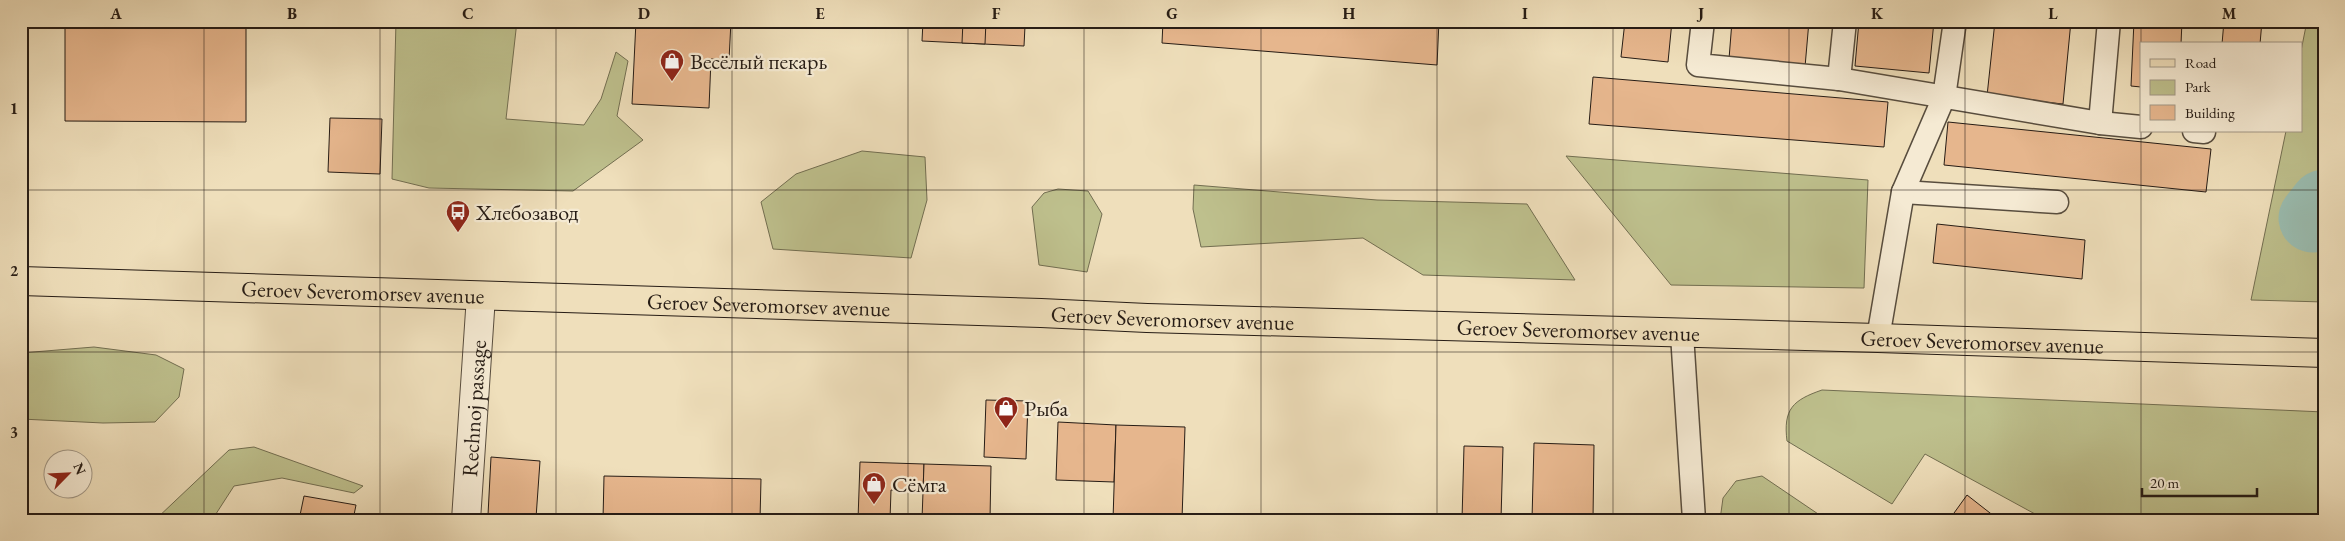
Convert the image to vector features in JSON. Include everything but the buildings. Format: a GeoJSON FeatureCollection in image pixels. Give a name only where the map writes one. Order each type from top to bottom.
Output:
{"type":"FeatureCollection","features":[{"type":"Feature","properties":{"kind":"main road","name":"Geroev Severomorsev avenue"},"geometry":{"type":"LineString","coordinates":[[21,281],[1682,334],[1878,338],[2324,354]]}},
{"type":"Feature","properties":{"kind":"street","name":"Rechnoj passage"},"geometry":{"type":"LineString","coordinates":[[466,520],[481,296]]}},
{"type":"Feature","properties":{"kind":"lane"},"geometry":{"type":"LineString","coordinates":[[1704,21],[1698,65],[1839,79],[2100,123],[2140,126]]}},
{"type":"Feature","properties":{"kind":"lane"},"geometry":{"type":"LineString","coordinates":[[1839,79],[1845,21]]}},
{"type":"Feature","properties":{"kind":"lane"},"geometry":{"type":"LineString","coordinates":[[1878,338],[1903,192],[1944,97],[1955,21]]}},
{"type":"Feature","properties":{"kind":"lane"},"geometry":{"type":"LineString","coordinates":[[2100,123],[2110,21]]}},
{"type":"Feature","properties":{"kind":"lane"},"geometry":{"type":"LineString","coordinates":[[1903,192],[2057,202]]}},
{"type":"Feature","properties":{"kind":"lane"},"geometry":{"type":"LineString","coordinates":[[1682,334],[1694,520]]}},
{"type":"Feature","properties":{"kind":"green space"},"geometry":{"type":"Polygon","coordinates":[[[396,21],[517,21],[506,119],[584,125],[601,99],[616,52],[628,61],[617,116],[643,140],[573,191],[429,188],[392,179],[396,21]]]}},
{"type":"Feature","properties":{"kind":"green space"},"geometry":{"type":"Polygon","coordinates":[[[2307,21],[2324,21],[2324,302],[2251,300],[2286,132],[2302,132],[2302,46],[2307,21]]]}},
{"type":"Feature","properties":{"kind":"green space"},"geometry":{"type":"Polygon","coordinates":[[[862,151],[925,157],[927,200],[911,258],[773,249],[761,202],[796,174],[862,151]]]}},
{"type":"Feature","properties":{"kind":"green space"},"geometry":{"type":"Polygon","coordinates":[[[1566,156],[1868,180],[1864,288],[1671,285],[1566,156]]]}},
{"type":"Feature","properties":{"kind":"green space"},"geometry":{"type":"Polygon","coordinates":[[[1194,185],[1377,200],[1527,204],[1575,280],[1423,275],[1363,238],[1201,247],[1193,209],[1194,185]]]}},
{"type":"Feature","properties":{"kind":"green space"},"geometry":{"type":"Polygon","coordinates":[[[1058,189],[1088,191],[1102,214],[1087,272],[1039,265],[1032,207],[1044,193],[1058,189]]]}},
{"type":"Feature","properties":{"kind":"green space"},"geometry":{"type":"Polygon","coordinates":[[[94,347],[156,355],[184,369],[179,397],[155,422],[103,423],[21,419],[21,353],[94,347]]]}},
{"type":"Feature","properties":{"kind":"green space"},"geometry":{"type":"Polygon","coordinates":[[[1822,390],[2324,412],[2324,520],[2046,520],[1925,454],[1892,504],[1787,441],[1787,421],[1792,407],[1804,398],[1822,390]]]}},
{"type":"Feature","properties":{"kind":"green space"},"geometry":{"type":"Polygon","coordinates":[[[254,447],[363,486],[354,493],[282,478],[234,486],[212,520],[155,520],[229,450],[254,447]]]}},
{"type":"Feature","properties":{"kind":"green space"},"geometry":{"type":"Polygon","coordinates":[[[1762,476],[1827,520],[1720,520],[1723,498],[1736,481],[1762,476]]]}},
{"type":"Feature","properties":{"kind":"waterway"},"geometry":{"type":"LineString","coordinates":[[2313,218],[2324,204]]}},
{"type":"Feature","properties":{"kind":"place","name":"Весёлый пекарь"},"geometry":{"type":"Point","coordinates":[672,82]}},
{"type":"Feature","properties":{"kind":"place","name":"Хлебозавод"},"geometry":{"type":"Point","coordinates":[458,233]}},
{"type":"Feature","properties":{"kind":"place","name":"Рыба"},"geometry":{"type":"Point","coordinates":[1006,429]}},
{"type":"Feature","properties":{"kind":"place","name":"Сёмга"},"geometry":{"type":"Point","coordinates":[874,505]}}]}
